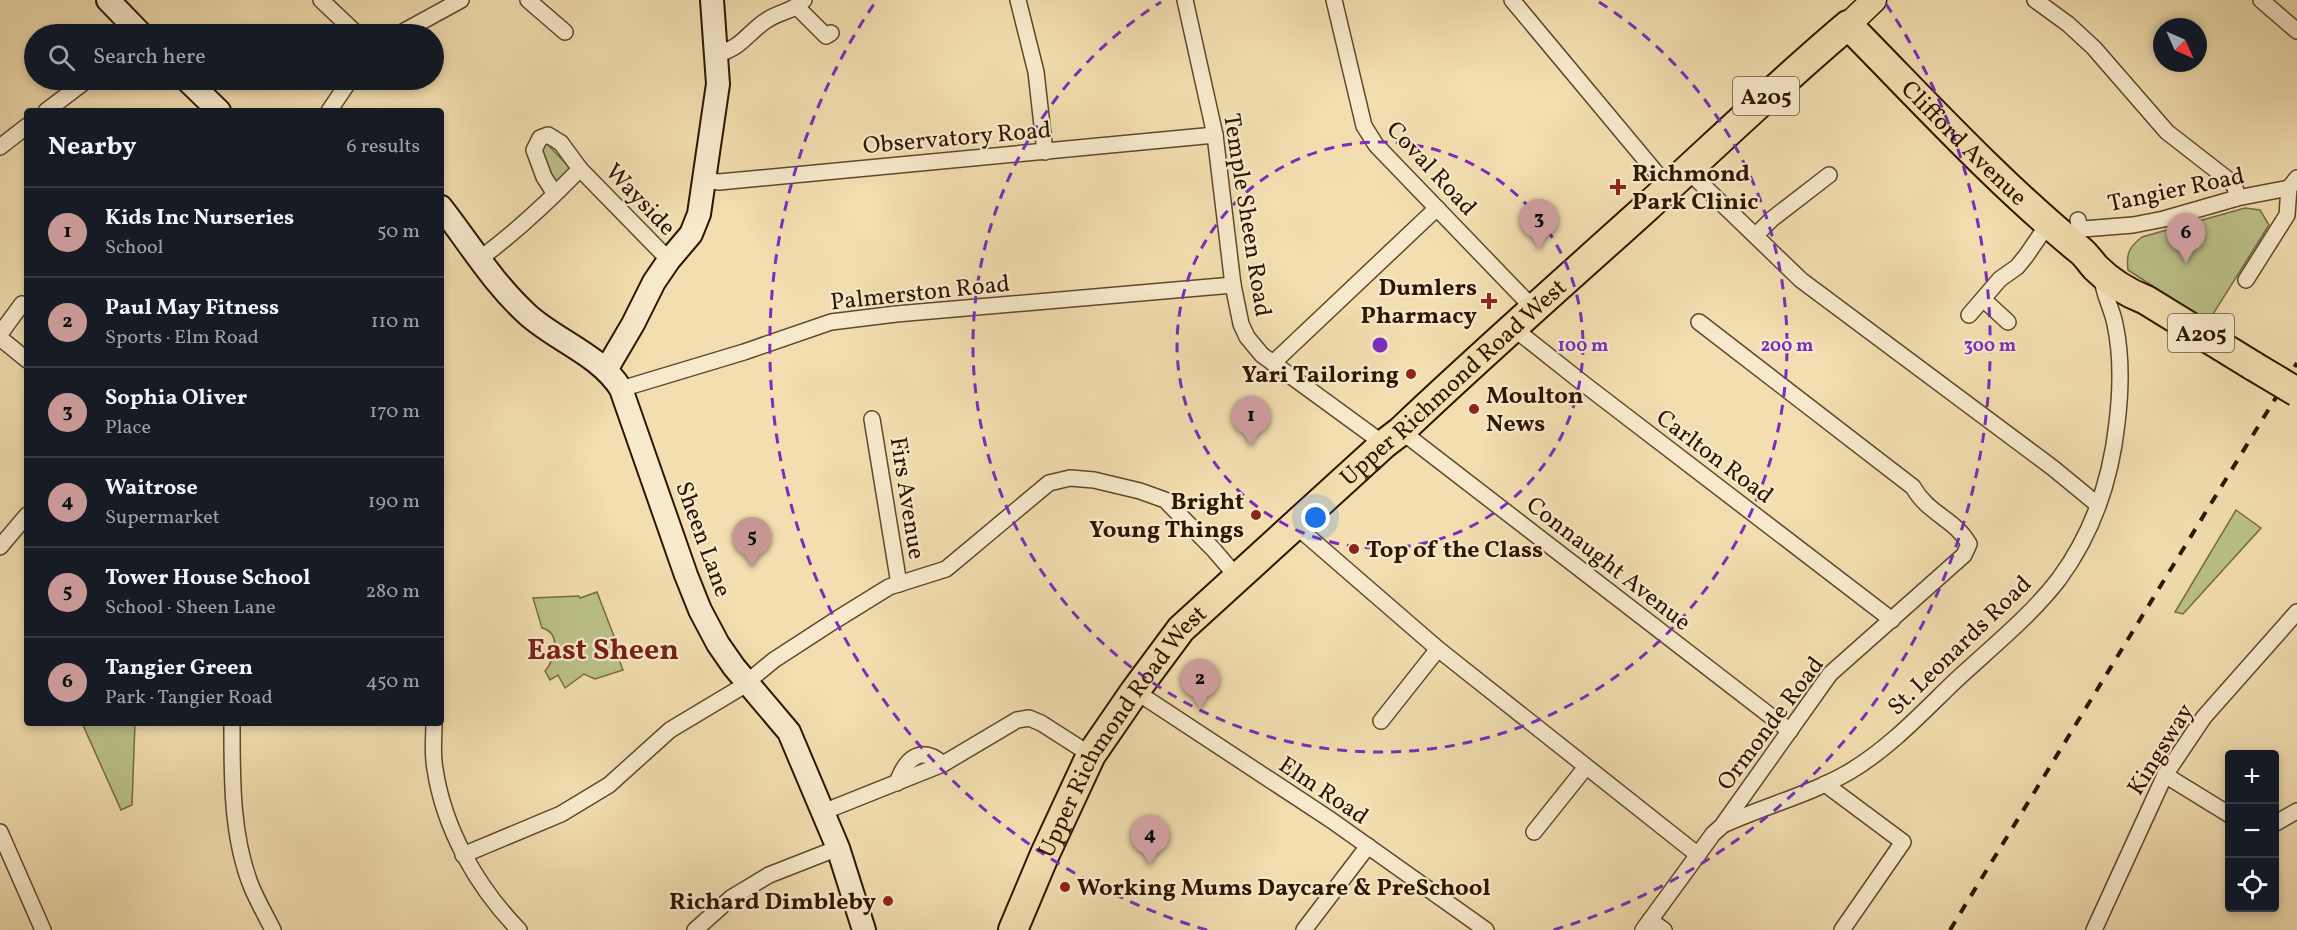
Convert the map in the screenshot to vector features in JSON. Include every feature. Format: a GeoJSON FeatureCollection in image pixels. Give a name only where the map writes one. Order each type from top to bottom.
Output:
{"type":"FeatureCollection","features":[{"type":"Feature","properties":{"kind":"highway","name":"Upper Richmond Road West"},"geometry":{"type":"LineString","coordinates":[[1013,930],[1091,755],[1181,629],[1848,25]]}},
{"type":"Feature","properties":{"kind":"highway","name":"Clifford Avenue"},"geometry":{"type":"LineString","coordinates":[[1848,25],[1962,142],[2049,224],[2129,293],[2146,300],[2297,392]]}},
{"type":"Feature","properties":{"kind":"main road"},"geometry":{"type":"LineString","coordinates":[[108,0],[131,24]]}},
{"type":"Feature","properties":{"kind":"main road"},"geometry":{"type":"LineString","coordinates":[[606,370],[669,260],[691,234],[699,214],[718,84],[712,0]]}},
{"type":"Feature","properties":{"kind":"main road","name":"Upper Richmond Road West"},"geometry":{"type":"LineString","coordinates":[[1848,25],[1874,0]]}},
{"type":"Feature","properties":{"kind":"main road"},"geometry":{"type":"LineString","coordinates":[[197,90],[216,108]]}},
{"type":"Feature","properties":{"kind":"main road","name":"Sheen Lane"},"geometry":{"type":"LineString","coordinates":[[444,211],[478,260],[510,298],[546,330],[606,370],[621,389],[627,400],[700,610],[718,644],[789,732],[838,848],[864,930]]}},
{"type":"Feature","properties":{"kind":"street"},"geometry":{"type":"LineString","coordinates":[[321,0],[346,24]]}},
{"type":"Feature","properties":{"kind":"street"},"geometry":{"type":"LineString","coordinates":[[417,24],[460,0]]}},
{"type":"Feature","properties":{"kind":"street"},"geometry":{"type":"LineString","coordinates":[[528,0],[564,32]]}},
{"type":"Feature","properties":{"kind":"street"},"geometry":{"type":"LineString","coordinates":[[1018,0],[1036,72],[1046,152]]}},
{"type":"Feature","properties":{"kind":"street","name":"Temple Sheen Road"},"geometry":{"type":"LineString","coordinates":[[1185,0],[1215,135],[1233,285],[1240,324],[1247,337],[1273,363],[1393,438]]}},
{"type":"Feature","properties":{"kind":"street","name":"Coval Road"},"geometry":{"type":"LineString","coordinates":[[1334,0],[1364,126],[1376,145],[1437,208],[1522,318]]}},
{"type":"Feature","properties":{"kind":"street"},"geometry":{"type":"LineString","coordinates":[[1512,0],[1677,178],[1756,236],[1802,280],[2053,468],[2098,505]]}},
{"type":"Feature","properties":{"kind":"street"},"geometry":{"type":"LineString","coordinates":[[2035,0],[2068,24],[2094,48],[2167,132],[2230,181],[2235,187],[2237,198]]}},
{"type":"Feature","properties":{"kind":"street"},"geometry":{"type":"LineString","coordinates":[[2261,0],[2297,31]]}},
{"type":"Feature","properties":{"kind":"street"},"geometry":{"type":"LineString","coordinates":[[717,54],[730,51],[767,20],[801,4],[826,36],[831,33]]}},
{"type":"Feature","properties":{"kind":"street"},"geometry":{"type":"LineString","coordinates":[[50,108],[74,90]]}},
{"type":"Feature","properties":{"kind":"street"},"geometry":{"type":"LineString","coordinates":[[331,108],[343,90]]}},
{"type":"Feature","properties":{"kind":"street"},"geometry":{"type":"LineString","coordinates":[[0,147],[24,128]]}},
{"type":"Feature","properties":{"kind":"street","name":"Wayside"},"geometry":{"type":"LineString","coordinates":[[555,194],[544,177],[534,150],[540,138],[548,135],[561,142],[580,169],[669,260]]}},
{"type":"Feature","properties":{"kind":"street","name":"Observatory Road"},"geometry":{"type":"LineString","coordinates":[[703,180],[719,182],[1215,135]]}},
{"type":"Feature","properties":{"kind":"street","name":"Wayside"},"geometry":{"type":"LineString","coordinates":[[478,260],[509,237],[580,169]]}},
{"type":"Feature","properties":{"kind":"street"},"geometry":{"type":"LineString","coordinates":[[1756,236],[1772,219],[1829,175]]}},
{"type":"Feature","properties":{"kind":"street","name":"Tangier Road"},"geometry":{"type":"LineString","coordinates":[[2078,220],[2083,230],[2133,225],[2164,219],[2293,183],[2287,215],[2246,280]]}},
{"type":"Feature","properties":{"kind":"street"},"geometry":{"type":"LineString","coordinates":[[1273,363],[1437,208]]}},
{"type":"Feature","properties":{"kind":"street"},"geometry":{"type":"LineString","coordinates":[[1969,315],[2000,279],[2022,262],[2049,224]]}},
{"type":"Feature","properties":{"kind":"street","name":"St. Leonards Road"},"geometry":{"type":"LineString","coordinates":[[1646,925],[1713,834],[1723,825],[1849,772],[1897,736],[2029,612],[2058,580],[2080,545],[2098,505],[2118,416],[2120,353],[2115,321],[2094,264]]}},
{"type":"Feature","properties":{"kind":"street","name":"Palmerston Road"},"geometry":{"type":"LineString","coordinates":[[621,389],[744,352],[831,322],[896,314],[1233,285]]}},
{"type":"Feature","properties":{"kind":"street"},"geometry":{"type":"LineString","coordinates":[[1983,299],[2008,321]]}},
{"type":"Feature","properties":{"kind":"street"},"geometry":{"type":"LineString","coordinates":[[22,304],[0,336],[24,357]]}},
{"type":"Feature","properties":{"kind":"street","name":"Carlton Road"},"geometry":{"type":"LineString","coordinates":[[1522,318],[1584,384],[1892,620]]}},
{"type":"Feature","properties":{"kind":"street","name":"Ormonde Road"},"geometry":{"type":"LineString","coordinates":[[1699,322],[1913,487],[1921,501],[1963,533],[1969,544],[1965,555],[1830,674],[1723,825]]}},
{"type":"Feature","properties":{"kind":"street","name":"Firs Avenue"},"geometry":{"type":"LineString","coordinates":[[872,419],[898,584]]}},
{"type":"Feature","properties":{"kind":"street","name":"Connaught Avenue"},"geometry":{"type":"LineString","coordinates":[[1393,438],[1790,731]]}},
{"type":"Feature","properties":{"kind":"street"},"geometry":{"type":"LineString","coordinates":[[463,855],[561,814],[609,785],[670,730],[748,682],[774,660],[889,586],[946,569],[1049,483],[1070,478],[1094,480],[1140,491],[1165,500],[1237,578]]}},
{"type":"Feature","properties":{"kind":"street"},"geometry":{"type":"LineString","coordinates":[[0,547],[24,519]]}},
{"type":"Feature","properties":{"kind":"street"},"geometry":{"type":"LineString","coordinates":[[1296,526],[1438,649],[1698,855]]}},
{"type":"Feature","properties":{"kind":"street","name":"Kingsway"},"geometry":{"type":"LineString","coordinates":[[2094,930],[2165,775],[2204,717],[2297,612]]}},
{"type":"Feature","properties":{"kind":"street"},"geometry":{"type":"LineString","coordinates":[[1381,721],[1438,649]]}},
{"type":"Feature","properties":{"kind":"street","name":"Elm Road"},"geometry":{"type":"LineString","coordinates":[[1135,691],[1368,846],[1476,927]]}},
{"type":"Feature","properties":{"kind":"street"},"geometry":{"type":"LineString","coordinates":[[823,812],[942,764],[1017,720],[1029,718],[1091,755]]}},
{"type":"Feature","properties":{"kind":"street"},"geometry":{"type":"LineString","coordinates":[[232,726],[233,789],[239,840],[252,887],[273,930]]}},
{"type":"Feature","properties":{"kind":"street"},"geometry":{"type":"LineString","coordinates":[[434,726],[434,769],[444,806],[463,855],[476,879],[519,930]]}},
{"type":"Feature","properties":{"kind":"street"},"geometry":{"type":"LineString","coordinates":[[1534,832],[1586,767]]}},
{"type":"Feature","properties":{"kind":"street"},"geometry":{"type":"LineString","coordinates":[[2165,775],[2225,812]]}},
{"type":"Feature","properties":{"kind":"street"},"geometry":{"type":"LineString","coordinates":[[1825,784],[1903,842],[1842,930]]}},
{"type":"Feature","properties":{"kind":"street"},"geometry":{"type":"LineString","coordinates":[[2279,821],[2297,811]]}},
{"type":"Feature","properties":{"kind":"street"},"geometry":{"type":"LineString","coordinates":[[0,832],[43,930]]}},
{"type":"Feature","properties":{"kind":"street"},"geometry":{"type":"LineString","coordinates":[[1304,930],[1368,846]]}},
{"type":"Feature","properties":{"kind":"street"},"geometry":{"type":"LineString","coordinates":[[695,930],[731,898],[769,875],[838,848]]}},
{"type":"Feature","properties":{"kind":"street"},"geometry":{"type":"LineString","coordinates":[[1646,925],[1664,930]]}},
{"type":"Feature","properties":{"kind":"green space"},"geometry":{"type":"Polygon","coordinates":[[[542,143],[548,145],[571,169],[555,185],[539,147],[542,143]]]}},
{"type":"Feature","properties":{"kind":"green space"},"geometry":{"type":"Polygon","coordinates":[[[2245,208],[2260,210],[2269,225],[2208,322],[2128,270],[2129,251],[2142,237],[2245,208]]]}},
{"type":"Feature","properties":{"kind":"green space"},"geometry":{"type":"Polygon","coordinates":[[[2236,510],[2261,528],[2183,614],[2175,612],[2236,510]]]}},
{"type":"Feature","properties":{"kind":"green space"},"geometry":{"type":"Polygon","coordinates":[[[597,592],[622,657],[619,659],[623,670],[595,679],[584,674],[565,688],[558,675],[550,680],[545,671],[552,660],[555,647],[552,635],[542,628],[533,598],[579,596],[580,598],[597,592]]]}},
{"type":"Feature","properties":{"kind":"green space"},"geometry":{"type":"Polygon","coordinates":[[[83,726],[135,726],[132,805],[121,810],[83,726]]]}},
{"type":"Feature","properties":{"kind":"railway"},"geometry":{"type":"LineString","coordinates":[[1950,930],[2297,363]]}},
{"type":"Feature","properties":{"kind":"place","name":"Richmond Park Clinic"},"geometry":{"type":"Point","coordinates":[1618,187]}},
{"type":"Feature","properties":{"kind":"place","name":"Sophia Oliver"},"geometry":{"type":"Point","coordinates":[1539,249]}},
{"type":"Feature","properties":{"kind":"place","name":"Tangier Green"},"geometry":{"type":"Point","coordinates":[2186,263]}},
{"type":"Feature","properties":{"kind":"place","name":"Dumlers Pharmacy"},"geometry":{"type":"Point","coordinates":[1489,301]}},
{"type":"Feature","properties":{"kind":"place","name":"Yari Tailoring"},"geometry":{"type":"Point","coordinates":[1411,374]}},
{"type":"Feature","properties":{"kind":"place","name":"Moulton News"},"geometry":{"type":"Point","coordinates":[1474,409]}},
{"type":"Feature","properties":{"kind":"place","name":"Kids Inc Nurseries"},"geometry":{"type":"Point","coordinates":[1251,446]}},
{"type":"Feature","properties":{"kind":"place","name":"Bright Young Things"},"geometry":{"type":"Point","coordinates":[1256,515]}},
{"type":"Feature","properties":{"kind":"place","name":"Top of the Class"},"geometry":{"type":"Point","coordinates":[1354,549]}},
{"type":"Feature","properties":{"kind":"place","name":"Tower House School"},"geometry":{"type":"Point","coordinates":[752,567]}},
{"type":"Feature","properties":{"kind":"place","name":"Paul May Fitness"},"geometry":{"type":"Point","coordinates":[1200,709]}},
{"type":"Feature","properties":{"kind":"place","name":"Waitrose"},"geometry":{"type":"Point","coordinates":[1150,865]}},
{"type":"Feature","properties":{"kind":"place","name":"Working Mums Daycare & PreSchool"},"geometry":{"type":"Point","coordinates":[1065,887]}},
{"type":"Feature","properties":{"kind":"place","name":"Richard Dimbleby"},"geometry":{"type":"Point","coordinates":[888,901]}},
{"type":"Feature","properties":{"kind":"district","name":"East Sheen"},"geometry":{"type":"Point","coordinates":[603,649]}}]}
